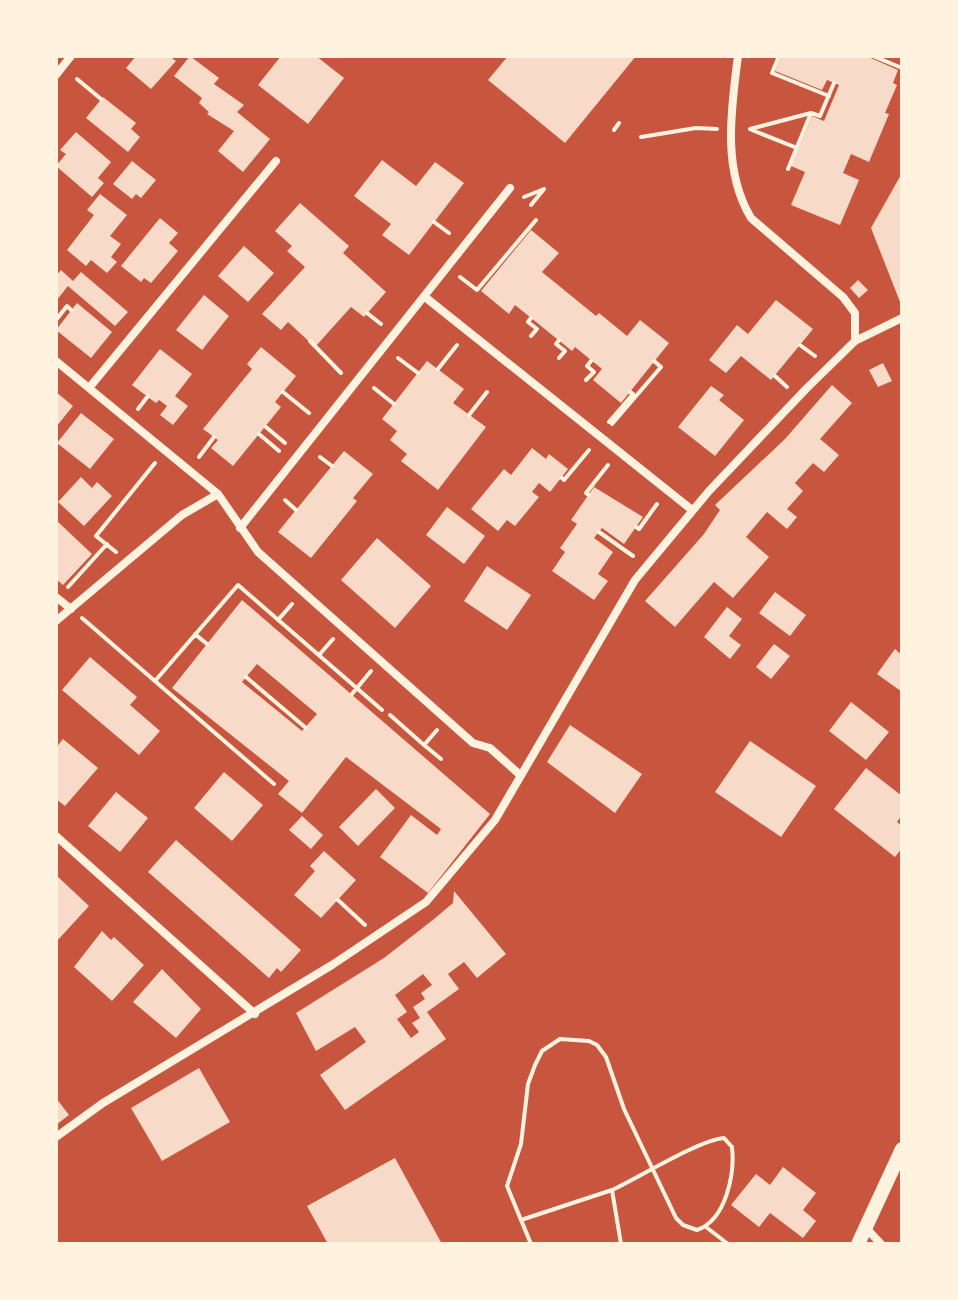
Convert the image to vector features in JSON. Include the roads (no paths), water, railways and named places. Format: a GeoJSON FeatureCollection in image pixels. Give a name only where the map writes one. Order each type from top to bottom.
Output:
{"type":"FeatureCollection","features":[{"type":"Feature","properties":{"kind":"street"},"geometry":{"type":"LineString","coordinates":[[56,75],[71,56]]}},
{"type":"Feature","properties":{"kind":"street"},"geometry":{"type":"LineString","coordinates":[[738,56],[731,160],[744,206],[751,218],[843,297],[855,313],[855,341]]}},
{"type":"Feature","properties":{"kind":"street"},"geometry":{"type":"LineString","coordinates":[[89,388],[276,161]]}},
{"type":"Feature","properties":{"kind":"street"},"geometry":{"type":"LineString","coordinates":[[240,528],[510,188]]}},
{"type":"Feature","properties":{"kind":"street"},"geometry":{"type":"LineString","coordinates":[[425,297],[692,510]]}},
{"type":"Feature","properties":{"kind":"street"},"geometry":{"type":"LineString","coordinates":[[56,1137],[103,1103],[255,1014],[426,902],[495,820],[627,591],[692,510],[855,341],[902,318]]}},
{"type":"Feature","properties":{"kind":"street"},"geometry":{"type":"LineString","coordinates":[[56,361],[218,494],[258,552],[473,743],[490,748],[519,774]]}},
{"type":"Feature","properties":{"kind":"street"},"geometry":{"type":"LineString","coordinates":[[56,621],[182,515],[218,494]]}},
{"type":"Feature","properties":{"kind":"street"},"geometry":{"type":"LineString","coordinates":[[56,597],[71,609]]}},
{"type":"Feature","properties":{"kind":"street"},"geometry":{"type":"LineString","coordinates":[[56,836],[255,1014]]}},
{"type":"Feature","properties":{"kind":"street"},"geometry":{"type":"LineString","coordinates":[[858,1244],[902,1149]]}},
{"type":"Feature","properties":{"kind":"street"},"geometry":{"type":"LineString","coordinates":[[866,1228],[881,1244]]}}]}
